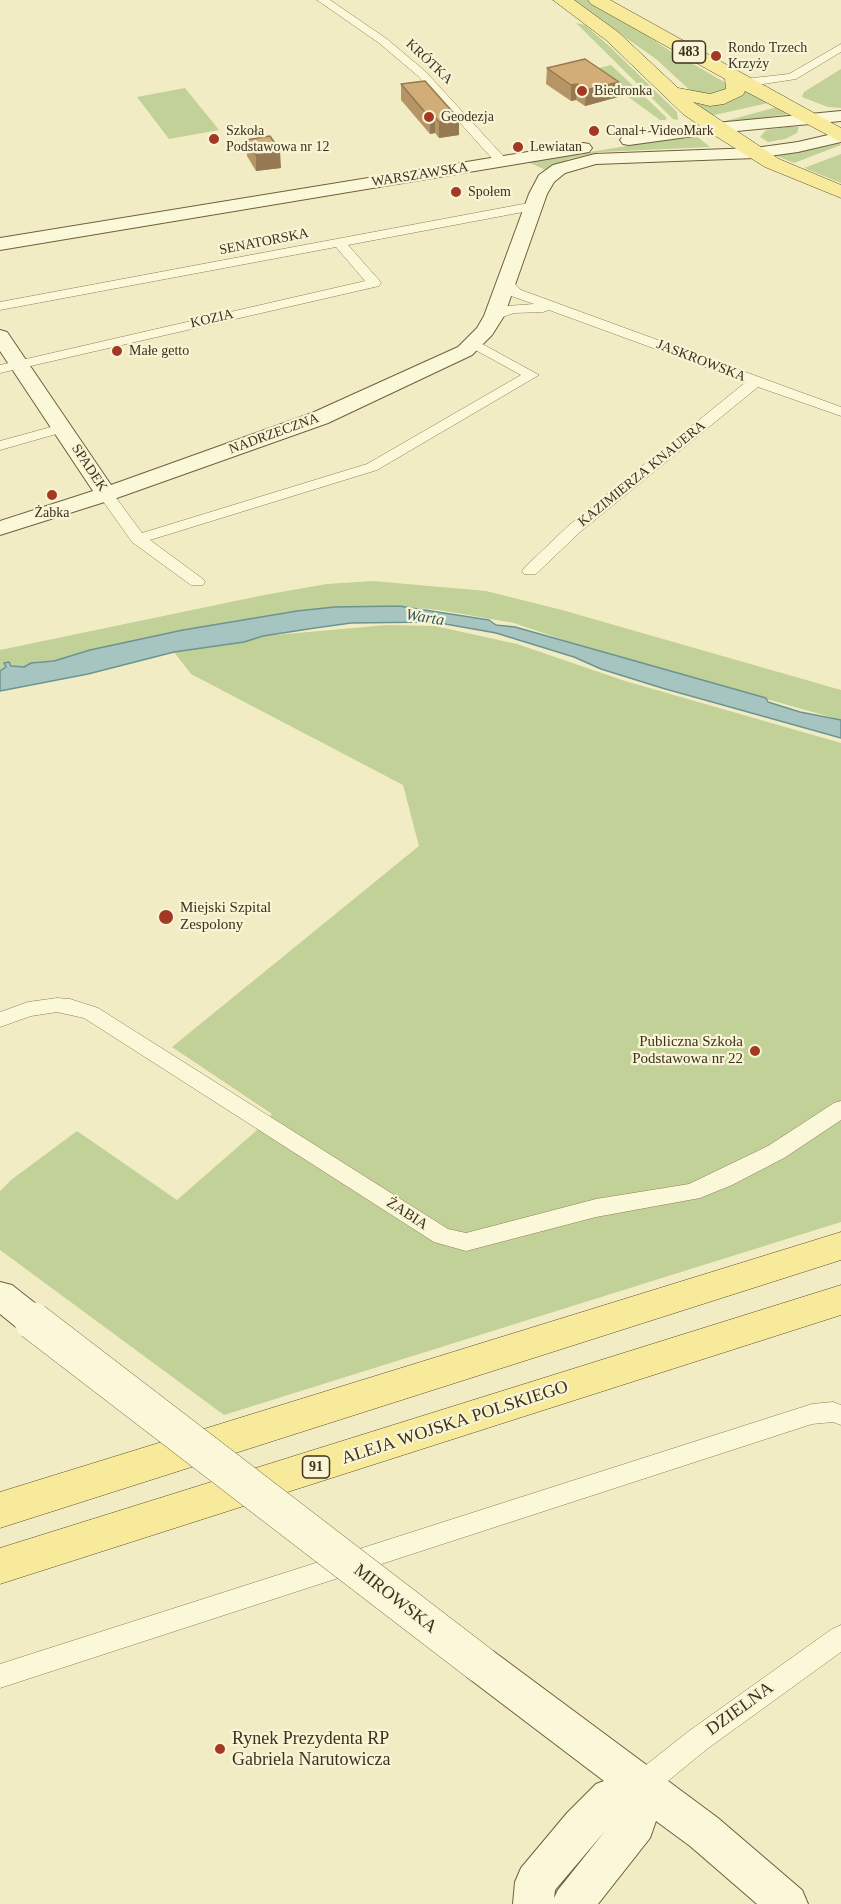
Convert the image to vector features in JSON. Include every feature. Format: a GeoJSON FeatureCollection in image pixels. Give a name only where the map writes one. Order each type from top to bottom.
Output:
{"type":"FeatureCollection","features":[{"type":"Feature","properties":{"kind":"main road","name":"483"},"geometry":{"type":"LineString","coordinates":[[562,0],[612,36],[690,110],[716,128],[765,152],[772,163],[841,192]]}},
{"type":"Feature","properties":{"kind":"main road","name":"483"},"geometry":{"type":"LineString","coordinates":[[597,0],[841,136]]}},
{"type":"Feature","properties":{"kind":"main road"},"geometry":{"type":"LineString","coordinates":[[674,93],[704,99],[724,98],[736,91],[739,80]]}},
{"type":"Feature","properties":{"kind":"main road"},"geometry":{"type":"LineString","coordinates":[[0,1510],[841,1246]]}},
{"type":"Feature","properties":{"kind":"main road","name":"ALEJA WOJSKA POLSKIEGO"},"geometry":{"type":"LineString","coordinates":[[0,1566],[841,1300]]}},
{"type":"Feature","properties":{"kind":"street","name":"KRÓTKA"},"geometry":{"type":"LineString","coordinates":[[323,0],[383,41],[414,67],[440,92],[501,161]]}},
{"type":"Feature","properties":{"kind":"street"},"geometry":{"type":"LineString","coordinates":[[739,80],[792,77],[841,47]]}},
{"type":"Feature","properties":{"kind":"street"},"geometry":{"type":"LineString","coordinates":[[671,134],[690,110]]}},
{"type":"Feature","properties":{"kind":"street","name":"WARSZAWSKA"},"geometry":{"type":"LineString","coordinates":[[0,244],[671,134],[841,116]]}},
{"type":"Feature","properties":{"kind":"street"},"geometry":{"type":"LineString","coordinates":[[765,152],[791,144],[803,135],[808,118]]}},
{"type":"Feature","properties":{"kind":"street"},"geometry":{"type":"LineString","coordinates":[[765,152],[751,139],[752,134],[762,126],[776,122]]}},
{"type":"Feature","properties":{"kind":"street"},"geometry":{"type":"LineString","coordinates":[[529,190],[569,165],[623,156],[765,152],[841,136]]}},
{"type":"Feature","properties":{"kind":"street"},"geometry":{"type":"LineString","coordinates":[[501,161],[529,190]]}},
{"type":"Feature","properties":{"kind":"street"},"geometry":{"type":"LineString","coordinates":[[476,166],[529,190]]}},
{"type":"Feature","properties":{"kind":"street","name":"SENATORSKA"},"geometry":{"type":"LineString","coordinates":[[0,306],[340,243],[529,190]]}},
{"type":"Feature","properties":{"kind":"street","name":"NADRZECZNA"},"geometry":{"type":"LineString","coordinates":[[0,528],[106,494],[320,418],[452,358],[475,344],[494,316],[506,283],[529,190]]}},
{"type":"Feature","properties":{"kind":"street","name":"KOZIA"},"geometry":{"type":"LineString","coordinates":[[10,367],[374,283],[340,243]]}},
{"type":"Feature","properties":{"kind":"street","name":"JASKROWSKA"},"geometry":{"type":"LineString","coordinates":[[506,283],[516,293],[841,412]]}},
{"type":"Feature","properties":{"kind":"street","name":"JASKROWSKA"},"geometry":{"type":"LineString","coordinates":[[494,316],[523,308],[561,308]]}},
{"type":"Feature","properties":{"kind":"street","name":"SPADEK"},"geometry":{"type":"LineString","coordinates":[[0,336],[10,367],[62,428],[138,539],[197,582]]}},
{"type":"Feature","properties":{"kind":"street"},"geometry":{"type":"LineString","coordinates":[[138,539],[372,467],[532,375],[475,344]]}},
{"type":"Feature","properties":{"kind":"street","name":"KAZIMIERZA KNAUERA"},"geometry":{"type":"LineString","coordinates":[[530,571],[574,528],[756,381]]}},
{"type":"Feature","properties":{"kind":"street"},"geometry":{"type":"LineString","coordinates":[[0,446],[62,428]]}},
{"type":"Feature","properties":{"kind":"street","name":"ŻABIA"},"geometry":{"type":"LineString","coordinates":[[0,1020],[28,1009],[57,1005],[70,1006],[91,1013],[442,1236],[466,1242],[596,1208],[692,1192],[724,1179],[776,1152],[841,1109]]}},
{"type":"Feature","properties":{"kind":"street","name":"MIROWSKA"},"geometry":{"type":"LineString","coordinates":[[0,1295],[480,1664],[704,1832],[788,1904]]}},
{"type":"Feature","properties":{"kind":"street"},"geometry":{"type":"LineString","coordinates":[[0,1676],[812,1414],[837,1414]]}},
{"type":"Feature","properties":{"kind":"street","name":"DZIELNA"},"geometry":{"type":"LineString","coordinates":[[642,1785],[698,1740],[841,1637]]}},
{"type":"Feature","properties":{"kind":"street"},"geometry":{"type":"LineString","coordinates":[[533,1904],[535,1882],[581,1827],[610,1798],[642,1785]]}},
{"type":"Feature","properties":{"kind":"street"},"geometry":{"type":"LineString","coordinates":[[572,1904],[636,1824],[642,1785]]}},
{"type":"Feature","properties":{"kind":"green space"},"geometry":{"type":"Polygon","coordinates":[[[572,0],[588,0],[624,20],[667,49],[726,83],[730,88],[715,96],[693,93],[656,59],[572,0]]]}},
{"type":"Feature","properties":{"kind":"green space"},"geometry":{"type":"Polygon","coordinates":[[[576,23],[585,25],[607,44],[677,112],[678,120],[673,119],[576,23]]]}},
{"type":"Feature","properties":{"kind":"green space"},"geometry":{"type":"Polygon","coordinates":[[[611,65],[666,117],[666,120],[660,120],[591,70],[611,65]]]}},
{"type":"Feature","properties":{"kind":"green space"},"geometry":{"type":"Polygon","coordinates":[[[841,69],[841,108],[828,107],[802,97],[804,92],[841,69]]]}},
{"type":"Feature","properties":{"kind":"green space"},"geometry":{"type":"Polygon","coordinates":[[[185,88],[219,130],[169,139],[137,97],[185,88]]]}},
{"type":"Feature","properties":{"kind":"green space"},"geometry":{"type":"Polygon","coordinates":[[[743,89],[768,103],[710,116],[692,101],[743,89]]]}},
{"type":"Feature","properties":{"kind":"green space"},"geometry":{"type":"Polygon","coordinates":[[[777,107],[789,114],[718,123],[777,107]]]}},
{"type":"Feature","properties":{"kind":"green space"},"geometry":{"type":"Polygon","coordinates":[[[799,127],[797,133],[785,139],[768,142],[760,137],[766,130],[799,127]]]}},
{"type":"Feature","properties":{"kind":"green space"},"geometry":{"type":"Polygon","coordinates":[[[695,135],[710,147],[600,152],[569,159],[546,170],[528,162],[695,135]]]}},
{"type":"Feature","properties":{"kind":"green space"},"geometry":{"type":"Polygon","coordinates":[[[838,141],[841,145],[794,163],[777,156],[838,141]]]}},
{"type":"Feature","properties":{"kind":"green space"},"geometry":{"type":"Polygon","coordinates":[[[841,154],[841,183],[804,168],[841,154]]]}},
{"type":"Feature","properties":{"kind":"green space"},"geometry":{"type":"Polygon","coordinates":[[[373,581],[486,591],[562,610],[841,690],[841,720],[593,650],[514,623],[439,610],[399,606],[335,607],[244,620],[183,630],[90,650],[54,661],[31,663],[24,667],[6,667],[0,671],[0,650],[264,595],[327,584],[373,581]]]}},
{"type":"Feature","properties":{"kind":"green space"},"geometry":{"type":"Polygon","coordinates":[[[387,625],[435,626],[517,644],[625,681],[841,743],[841,1222],[224,1415],[0,1250],[0,1191],[11,1180],[77,1131],[177,1200],[256,1131],[272,1114],[172,1047],[419,846],[403,785],[191,674],[174,652],[244,642],[263,636],[387,625]]]}},
{"type":"Feature","properties":{"kind":"water","name":"Warta"},"geometry":{"type":"Polygon","coordinates":[[[399,606],[489,620],[496,625],[515,627],[766,698],[768,702],[800,712],[841,720],[841,738],[662,688],[496,633],[434,622],[351,623],[263,636],[244,642],[174,652],[88,674],[0,691],[0,671],[6,667],[4,663],[9,662],[11,666],[24,667],[31,663],[54,661],[90,650],[183,630],[297,611],[335,607],[399,606]]]}},
{"type":"Feature","properties":{"kind":"building"},"geometry":{"type":"Polygon","coordinates":[[[585,59],[619,82],[586,90],[577,84],[571,85],[547,68],[585,59]]]}},
{"type":"Feature","properties":{"kind":"building"},"geometry":{"type":"Polygon","coordinates":[[[425,81],[459,119],[439,122],[435,117],[430,118],[401,84],[425,81]]]}},
{"type":"Feature","properties":{"kind":"building"},"geometry":{"type":"Polygon","coordinates":[[[270,136],[280,151],[256,155],[246,140],[270,136]]]}},
{"type":"Feature","properties":{"kind":"place","name":"Rondo Trzech Krzyży"},"geometry":{"type":"Point","coordinates":[716,56]}},
{"type":"Feature","properties":{"kind":"place","name":"Biedronka"},"geometry":{"type":"Point","coordinates":[582,91]}},
{"type":"Feature","properties":{"kind":"place","name":"Geodezja"},"geometry":{"type":"Point","coordinates":[429,117]}},
{"type":"Feature","properties":{"kind":"place","name":"Canal+ VideoMark"},"geometry":{"type":"Point","coordinates":[594,131]}},
{"type":"Feature","properties":{"kind":"place","name":"Szkoła Podstawowa nr 12"},"geometry":{"type":"Point","coordinates":[214,139]}},
{"type":"Feature","properties":{"kind":"place","name":"Lewiatan"},"geometry":{"type":"Point","coordinates":[518,147]}},
{"type":"Feature","properties":{"kind":"place","name":"Społem"},"geometry":{"type":"Point","coordinates":[456,192]}},
{"type":"Feature","properties":{"kind":"place","name":"Małe getto"},"geometry":{"type":"Point","coordinates":[117,351]}},
{"type":"Feature","properties":{"kind":"place","name":"Żabka"},"geometry":{"type":"Point","coordinates":[52,495]}},
{"type":"Feature","properties":{"kind":"place","name":"Miejski Szpital Zespolony"},"geometry":{"type":"Point","coordinates":[166,917]}},
{"type":"Feature","properties":{"kind":"place","name":"Publiczna Szkoła Podstawowa nr 22"},"geometry":{"type":"Point","coordinates":[755,1051]}},
{"type":"Feature","properties":{"kind":"place","name":"Rynek Prezydenta RP Gabriela Narutowicza"},"geometry":{"type":"Point","coordinates":[220,1749]}}]}
